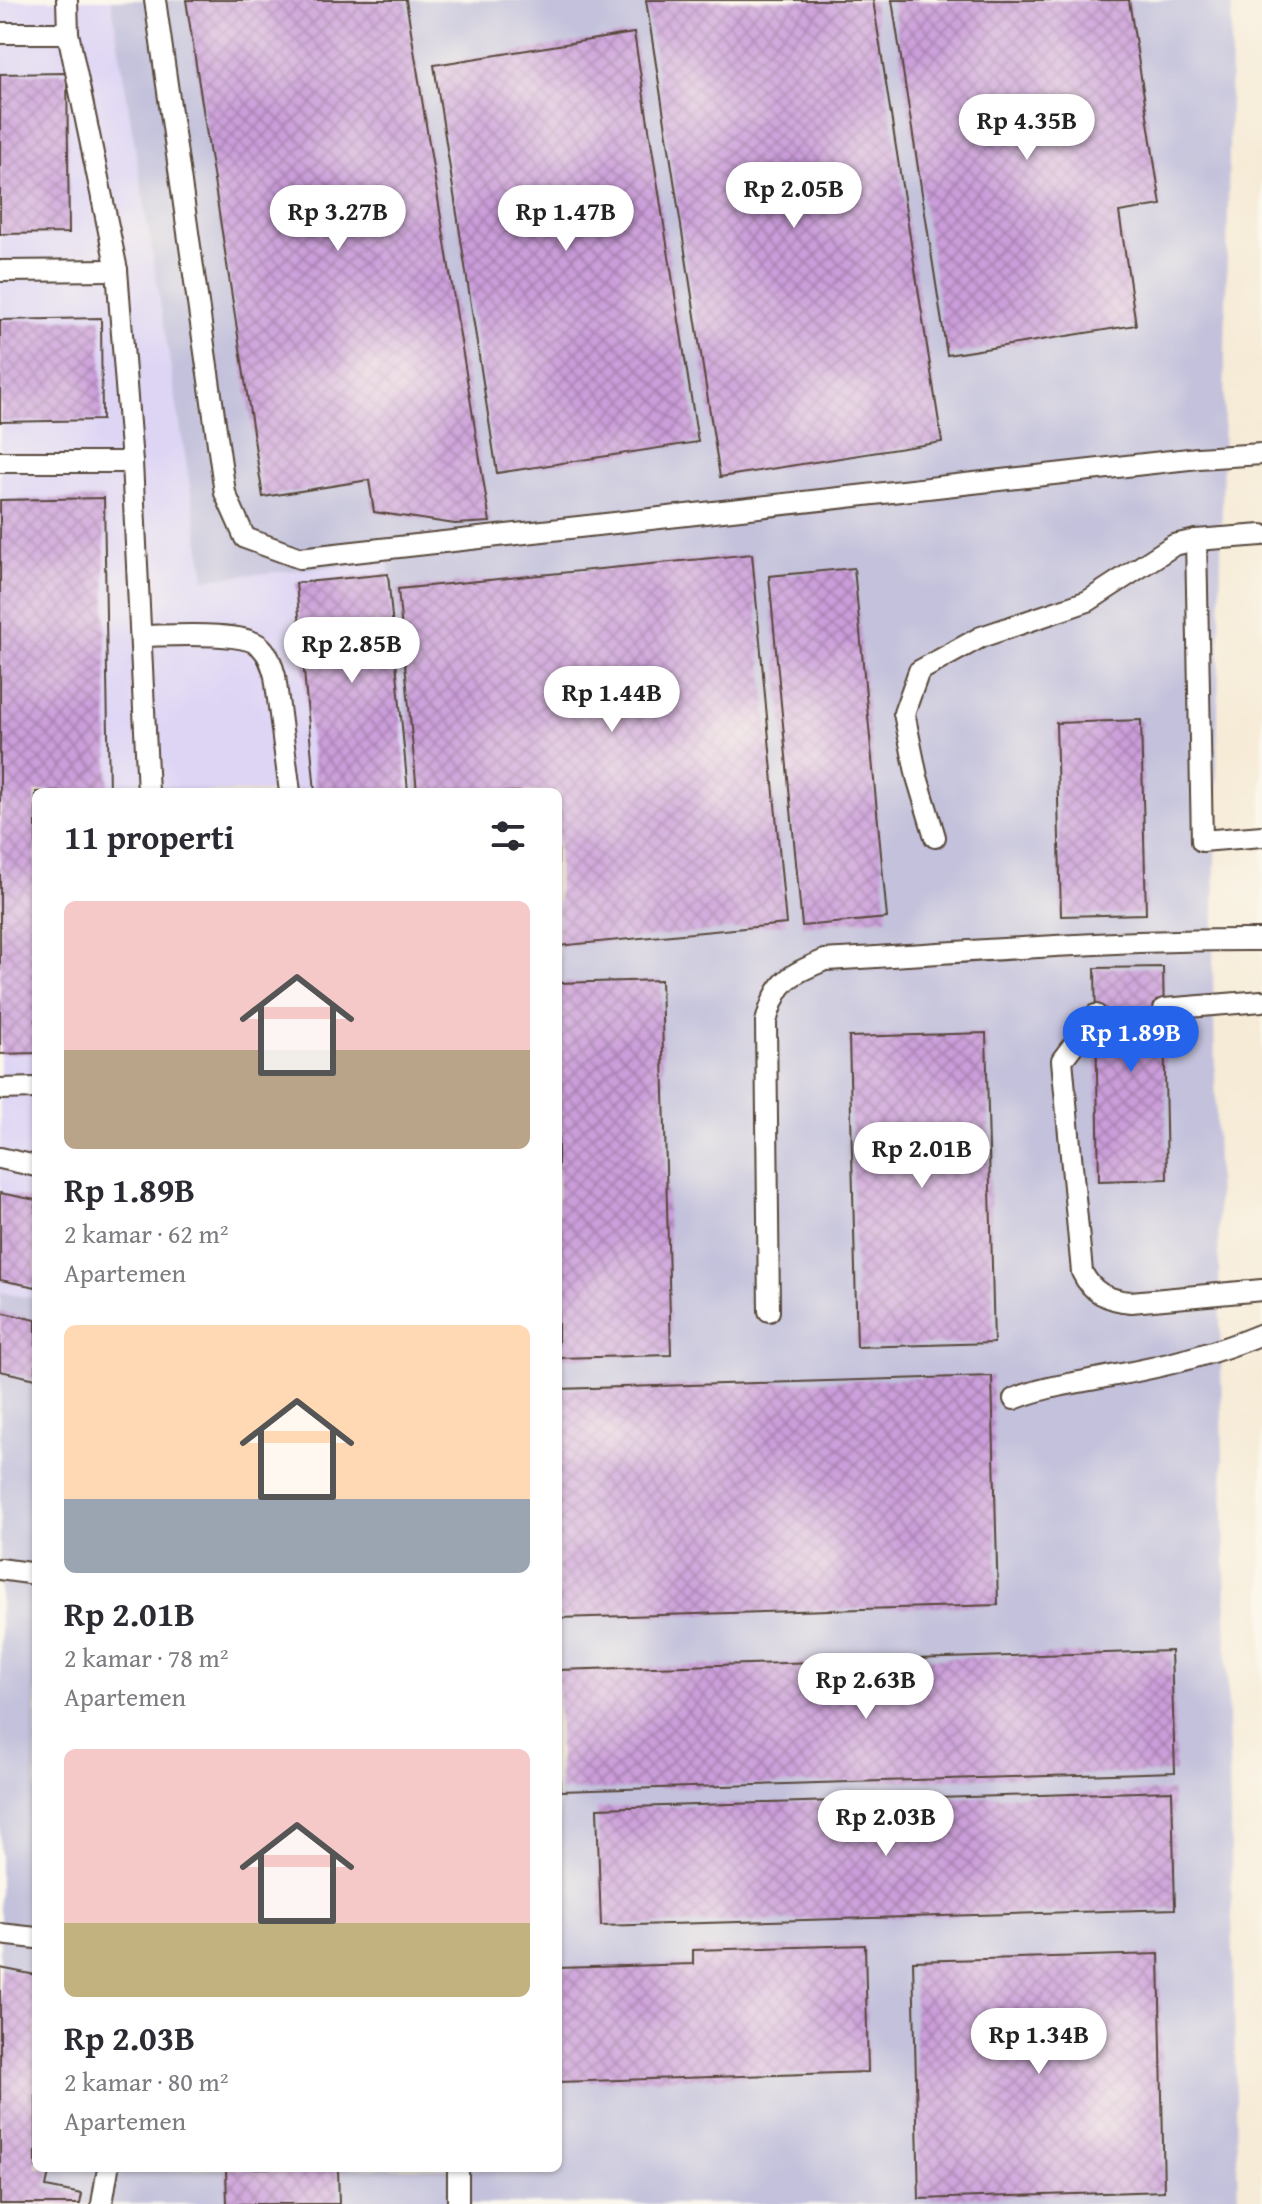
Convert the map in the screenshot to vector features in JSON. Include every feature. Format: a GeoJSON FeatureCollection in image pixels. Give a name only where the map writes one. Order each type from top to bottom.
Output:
{"type":"FeatureCollection","features":[{"type":"Feature","properties":{"kind":"lane"},"geometry":{"type":"LineString","coordinates":[[67,0],[68,33],[117,270],[132,462],[148,788]]}},
{"type":"Feature","properties":{"kind":"lane"},"geometry":{"type":"LineString","coordinates":[[155,0],[225,493],[245,538],[300,558],[1198,458],[1262,454]]}},
{"type":"Feature","properties":{"kind":"lane"},"geometry":{"type":"LineString","coordinates":[[0,33],[68,33]]}},
{"type":"Feature","properties":{"kind":"lane"},"geometry":{"type":"LineString","coordinates":[[0,271],[117,270]]}},
{"type":"Feature","properties":{"kind":"lane"},"geometry":{"type":"LineString","coordinates":[[0,462],[132,462]]}},
{"type":"Feature","properties":{"kind":"lane"},"geometry":{"type":"LineString","coordinates":[[935,837],[917,777],[904,713],[919,671],[981,637],[1088,601],[1174,545],[1196,540],[1262,535]]}},
{"type":"Feature","properties":{"kind":"lane"},"geometry":{"type":"LineString","coordinates":[[1196,540],[1202,841],[1262,836]]}},
{"type":"Feature","properties":{"kind":"lane"},"geometry":{"type":"LineString","coordinates":[[141,636],[218,636],[246,638],[260,644],[270,659],[275,676],[289,788]]}},
{"type":"Feature","properties":{"kind":"lane"},"geometry":{"type":"LineString","coordinates":[[769,1311],[766,1022],[772,999],[783,981],[825,960],[1082,945],[1262,940]]}},
{"type":"Feature","properties":{"kind":"lane"},"geometry":{"type":"LineString","coordinates":[[1164,1009],[1262,1001]]}},
{"type":"Feature","properties":{"kind":"lane"},"geometry":{"type":"LineString","coordinates":[[1096,1015],[1062,1060],[1082,1272],[1087,1283],[1101,1295],[1131,1302],[1262,1290]]}},
{"type":"Feature","properties":{"kind":"lane"},"geometry":{"type":"LineString","coordinates":[[0,1089],[32,1088]]}},
{"type":"Feature","properties":{"kind":"lane"},"geometry":{"type":"LineString","coordinates":[[0,1158],[32,1165]]}},
{"type":"Feature","properties":{"kind":"lane"},"geometry":{"type":"LineString","coordinates":[[1014,1399],[1036,1390],[1115,1376],[1226,1349],[1262,1334]]}},
{"type":"Feature","properties":{"kind":"lane"},"geometry":{"type":"LineString","coordinates":[[0,1569],[32,1573]]}},
{"type":"Feature","properties":{"kind":"lane"},"geometry":{"type":"LineString","coordinates":[[0,1934],[32,1938]]}},
{"type":"Feature","properties":{"kind":"lane"},"geometry":{"type":"LineString","coordinates":[[102,2204],[107,2172]]}},
{"type":"Feature","properties":{"kind":"lane"},"geometry":{"type":"LineString","coordinates":[[458,2172],[458,2204]]}},
{"type":"Feature","properties":{"kind":"shaded area"},"geometry":{"type":"Polygon","coordinates":[[[0,0],[111,0],[205,578],[389,561],[413,788],[32,788],[32,1298],[0,1292],[0,0]]]}},
{"type":"Feature","properties":{"kind":"shaded area"},"geometry":{"type":"Polygon","coordinates":[[[111,0],[1232,0],[1213,969],[1238,2204],[0,2204],[0,1292],[32,1298],[32,2172],[562,2172],[562,788],[413,788],[388,561],[205,579],[111,0]]]}},
{"type":"Feature","properties":{"kind":"building"},"geometry":{"type":"Polygon","coordinates":[[[186,0],[406,0],[490,522],[455,524],[374,512],[369,480],[263,497],[186,0]]]}},
{"type":"Feature","properties":{"kind":"building"},"geometry":{"type":"Polygon","coordinates":[[[646,0],[873,0],[942,442],[720,477],[646,0]]]}},
{"type":"Feature","properties":{"kind":"building"},"geometry":{"type":"Polygon","coordinates":[[[892,0],[1129,0],[1161,205],[1119,212],[1136,325],[947,355],[892,0]]]}},
{"type":"Feature","properties":{"kind":"building"},"geometry":{"type":"Polygon","coordinates":[[[634,33],[698,442],[497,473],[434,65],[634,33]]]}},
{"type":"Feature","properties":{"kind":"building"},"geometry":{"type":"Polygon","coordinates":[[[67,73],[69,233],[0,234],[0,74],[67,73]]]}},
{"type":"Feature","properties":{"kind":"building"},"geometry":{"type":"Polygon","coordinates":[[[101,318],[102,420],[0,422],[0,320],[101,318]]]}},
{"type":"Feature","properties":{"kind":"building"},"geometry":{"type":"Polygon","coordinates":[[[104,498],[109,788],[32,788],[32,1053],[0,1054],[0,500],[104,498]]]}},
{"type":"Feature","properties":{"kind":"building"},"geometry":{"type":"Polygon","coordinates":[[[752,554],[786,924],[562,946],[562,788],[417,788],[398,589],[752,554]]]}},
{"type":"Feature","properties":{"kind":"building"},"geometry":{"type":"Polygon","coordinates":[[[854,568],[887,918],[802,926],[769,576],[854,568]]]}},
{"type":"Feature","properties":{"kind":"building"},"geometry":{"type":"Polygon","coordinates":[[[388,574],[408,788],[315,788],[296,583],[388,574]]]}},
{"type":"Feature","properties":{"kind":"building"},"geometry":{"type":"Polygon","coordinates":[[[1141,720],[1146,914],[1061,916],[1056,723],[1141,720]]]}},
{"type":"Feature","properties":{"kind":"building"},"geometry":{"type":"Polygon","coordinates":[[[1163,967],[1167,1179],[1099,1181],[1095,968],[1163,967]]]}},
{"type":"Feature","properties":{"kind":"building"},"geometry":{"type":"Polygon","coordinates":[[[661,980],[671,1355],[562,1358],[562,983],[661,980]]]}},
{"type":"Feature","properties":{"kind":"building"},"geometry":{"type":"Polygon","coordinates":[[[986,1033],[994,1343],[857,1347],[849,1037],[986,1033]]]}},
{"type":"Feature","properties":{"kind":"building"},"geometry":{"type":"Polygon","coordinates":[[[0,1193],[32,1199],[32,1286],[0,1280],[0,1193]]]}},
{"type":"Feature","properties":{"kind":"building"},"geometry":{"type":"Polygon","coordinates":[[[0,1312],[32,1319],[32,1378],[0,1371],[0,1312]]]}},
{"type":"Feature","properties":{"kind":"building"},"geometry":{"type":"Polygon","coordinates":[[[992,1376],[998,1605],[562,1618],[562,1389],[992,1376]]]}},
{"type":"Feature","properties":{"kind":"building"},"geometry":{"type":"Polygon","coordinates":[[[1171,1651],[1175,1772],[562,1791],[562,1670],[1171,1651]]]}},
{"type":"Feature","properties":{"kind":"building"},"geometry":{"type":"Polygon","coordinates":[[[1172,1791],[1175,1909],[601,1926],[597,1808],[1172,1791]]]}},
{"type":"Feature","properties":{"kind":"building"},"geometry":{"type":"Polygon","coordinates":[[[865,1945],[868,2072],[562,2082],[562,1968],[693,1964],[693,1950],[865,1945]]]}},
{"type":"Feature","properties":{"kind":"building"},"geometry":{"type":"Polygon","coordinates":[[[1159,1954],[1164,2191],[919,2199],[913,1961],[1159,1954]]]}},
{"type":"Feature","properties":{"kind":"building"},"geometry":{"type":"Polygon","coordinates":[[[0,1968],[32,1974],[32,2172],[49,2172],[46,2187],[82,2194],[80,2204],[0,2204],[0,1968]]]}},
{"type":"Feature","properties":{"kind":"building"},"geometry":{"type":"Polygon","coordinates":[[[226,2172],[338,2172],[339,2204],[227,2204],[226,2172]]]}}]}
